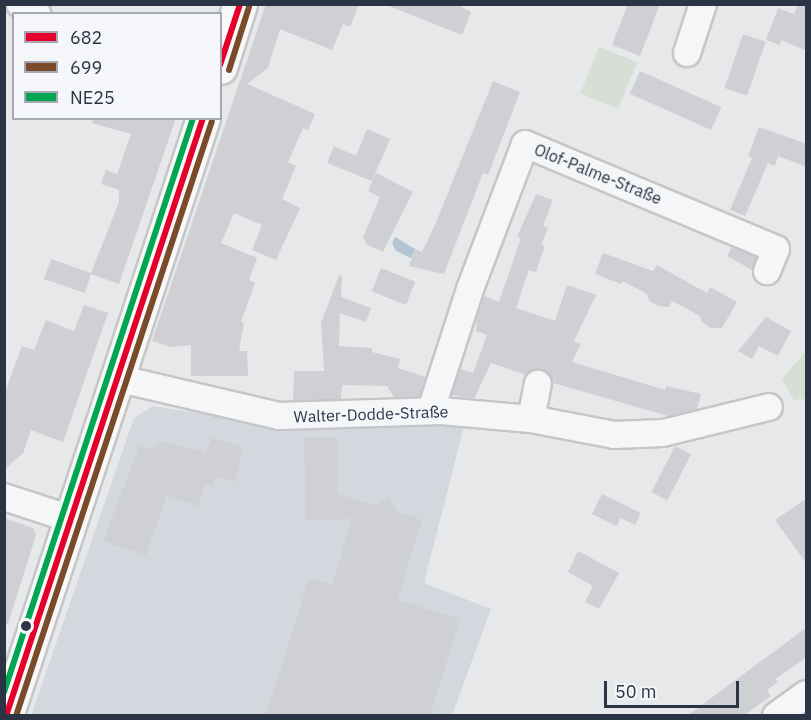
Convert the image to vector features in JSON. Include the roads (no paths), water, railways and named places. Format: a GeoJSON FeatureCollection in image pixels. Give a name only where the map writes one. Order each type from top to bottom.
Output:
{"type":"FeatureCollection","features":[{"type":"Feature","properties":{"kind":"main road"},"geometry":{"type":"LineString","coordinates":[[222,61],[240,4]]}},
{"type":"Feature","properties":{"kind":"main road"},"geometry":{"type":"LineString","coordinates":[[6,716],[68,518],[202,120]]}},
{"type":"Feature","properties":{"kind":"street"},"geometry":{"type":"LineString","coordinates":[[20,4],[34,12]]}},
{"type":"Feature","properties":{"kind":"street"},"geometry":{"type":"LineString","coordinates":[[687,53],[702,4]]}},
{"type":"Feature","properties":{"kind":"street","name":"Olof-Palme-Straße"},"geometry":{"type":"LineString","coordinates":[[431,410],[470,289],[525,144],[776,249],[767,271]]}},
{"type":"Feature","properties":{"kind":"street","name":"Walter-Dodde-Straße"},"geometry":{"type":"LineString","coordinates":[[116,378],[279,416],[431,410],[531,420],[614,435],[638,436],[694,427],[769,407]]}},
{"type":"Feature","properties":{"kind":"street"},"geometry":{"type":"LineString","coordinates":[[531,420],[538,384]]}},
{"type":"Feature","properties":{"kind":"street"},"geometry":{"type":"LineString","coordinates":[[4,497],[68,518]]}},
{"type":"Feature","properties":{"kind":"street"},"geometry":{"type":"LineString","coordinates":[[776,716],[807,694]]}},
{"type":"Feature","properties":{"kind":"water"},"geometry":{"type":"Polygon","coordinates":[[[395,237],[415,249],[411,258],[396,251],[392,243],[395,237]]]}}]}
